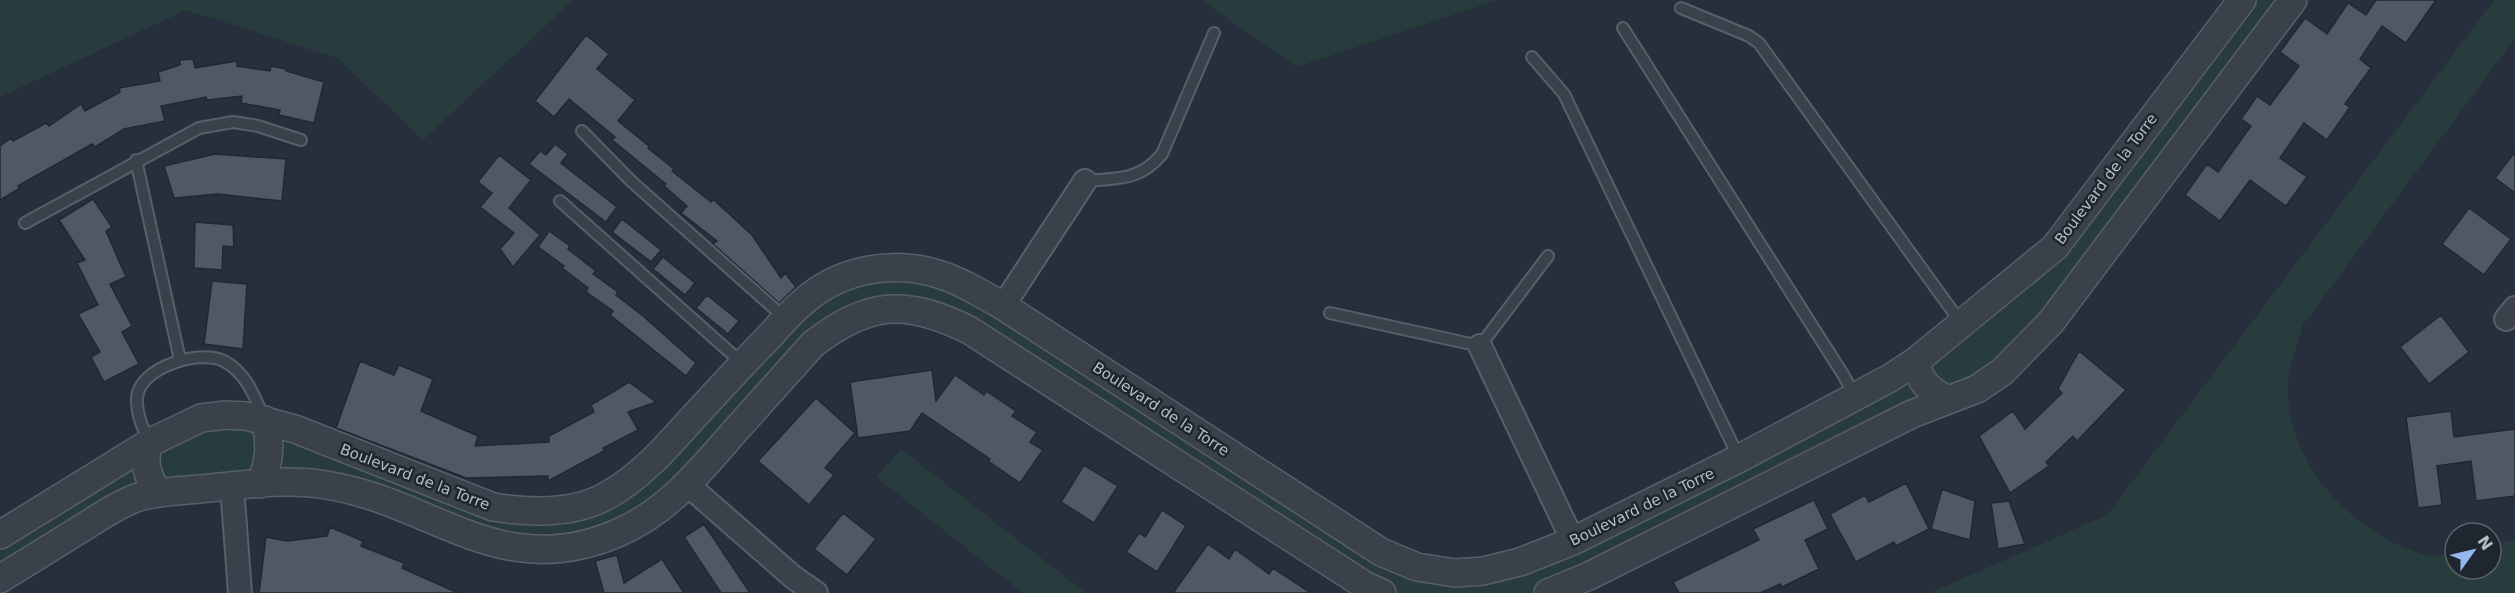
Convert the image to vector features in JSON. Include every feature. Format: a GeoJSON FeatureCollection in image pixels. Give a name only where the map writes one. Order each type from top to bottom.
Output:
{"type":"FeatureCollection","features":[{"type":"Feature","properties":{"kind":"street","name":"Boulevard de la Torre"},"geometry":{"type":"LineString","coordinates":[[0,535],[149,443],[201,418],[226,415],[265,420],[295,429],[493,507],[520,511],[548,511],[579,507],[608,496],[639,474],[808,297],[829,284],[855,273],[884,267],[936,273],[966,285],[1003,306],[1381,552],[1417,567],[1455,573],[1483,571],[1520,562],[1573,541],[1855,398],[1916,361],[2055,247],[2242,0]]}},
{"type":"Feature","properties":{"kind":"street"},"geometry":{"type":"LineString","coordinates":[[1548,593],[1589,576],[1912,414],[1977,389],[2002,372],[2051,322],[2293,0]]}},
{"type":"Feature","properties":{"kind":"street"},"geometry":{"type":"LineString","coordinates":[[1003,306],[1085,181]]}},
{"type":"Feature","properties":{"kind":"street"},"geometry":{"type":"LineString","coordinates":[[2055,247],[2071,249],[2084,261],[2088,272]]}},
{"type":"Feature","properties":{"kind":"street"},"geometry":{"type":"LineString","coordinates":[[0,579],[119,506],[136,498],[157,493],[260,484],[297,482],[325,484],[352,490],[480,540],[519,549],[556,550],[587,544],[622,531],[654,511],[688,485],[813,344],[836,326],[875,311],[904,308],[937,314],[969,330],[1366,586],[1382,593]]}},
{"type":"Feature","properties":{"kind":"street"},"geometry":{"type":"LineString","coordinates":[[1480,346],[1573,541]]}},
{"type":"Feature","properties":{"kind":"street"},"geometry":{"type":"LineString","coordinates":[[1916,361],[1918,374],[1926,386],[1948,400]]}},
{"type":"Feature","properties":{"kind":"street"},"geometry":{"type":"LineString","coordinates":[[260,484],[267,467],[270,448],[265,420]]}},
{"type":"Feature","properties":{"kind":"street"},"geometry":{"type":"LineString","coordinates":[[149,443],[145,460],[157,493]]}},
{"type":"Feature","properties":{"kind":"street"},"geometry":{"type":"LineString","coordinates":[[688,485],[793,577],[816,593]]}},
{"type":"Feature","properties":{"kind":"street"},"geometry":{"type":"LineString","coordinates":[[232,486],[240,593]]}},
{"type":"Feature","properties":{"kind":"lane"},"geometry":{"type":"LineString","coordinates":[[1681,8],[1749,36],[1759,43],[1962,323]]}},
{"type":"Feature","properties":{"kind":"lane"},"geometry":{"type":"LineString","coordinates":[[1623,28],[1844,376],[1855,398]]}},
{"type":"Feature","properties":{"kind":"lane"},"geometry":{"type":"LineString","coordinates":[[1085,181],[1139,174],[1152,166],[1162,154],[1214,33]]}},
{"type":"Feature","properties":{"kind":"lane"},"geometry":{"type":"LineString","coordinates":[[1532,57],[1564,94],[1740,458]]}},
{"type":"Feature","properties":{"kind":"lane"},"geometry":{"type":"LineString","coordinates":[[25,223],[183,134],[214,123],[233,122],[258,126],[301,140]]}},
{"type":"Feature","properties":{"kind":"lane"},"geometry":{"type":"LineString","coordinates":[[582,131],[611,163],[786,319]]}},
{"type":"Feature","properties":{"kind":"lane"},"geometry":{"type":"LineString","coordinates":[[136,160],[180,360]]}},
{"type":"Feature","properties":{"kind":"lane"},"geometry":{"type":"LineString","coordinates":[[560,201],[742,364]]}},
{"type":"Feature","properties":{"kind":"lane"},"geometry":{"type":"LineString","coordinates":[[1330,313],[1480,346],[1548,256]]}},
{"type":"Feature","properties":{"kind":"lane"},"geometry":{"type":"LineString","coordinates":[[149,443],[138,414],[137,396],[142,384],[152,374],[180,360],[212,357],[224,361],[237,370],[253,393],[265,420]]}},
{"type":"Feature","properties":{"kind":"shaded area"},"geometry":{"type":"Polygon","coordinates":[[[0,0],[573,0],[423,140],[337,58],[186,10],[0,97],[0,0]]]}},
{"type":"Feature","properties":{"kind":"shaded area"},"geometry":{"type":"Polygon","coordinates":[[[1201,0],[1498,0],[1297,67],[1201,0]]]}},
{"type":"Feature","properties":{"kind":"shaded area"},"geometry":{"type":"Polygon","coordinates":[[[2242,0],[2293,0],[2002,372],[1548,593],[1382,593],[937,314],[836,326],[688,485],[556,550],[352,490],[157,493],[0,579],[0,535],[226,415],[493,507],[608,496],[829,284],[936,273],[1381,552],[1483,571],[1855,398],[2055,247],[2242,0]]]}},
{"type":"Feature","properties":{"kind":"shaded area"},"geometry":{"type":"Polygon","coordinates":[[[2494,0],[2515,0],[2515,38],[2303,325],[2290,369],[2288,396],[2292,423],[2301,449],[2315,473],[2351,514],[2374,531],[2398,544],[2427,555],[2443,556],[2443,581],[2503,581],[2503,542],[2515,539],[2515,593],[1930,593],[2107,515],[2494,0]]]}},
{"type":"Feature","properties":{"kind":"shaded area"},"geometry":{"type":"Polygon","coordinates":[[[901,449],[1086,593],[1023,593],[876,477],[901,449]]]}},
{"type":"Feature","properties":{"kind":"building"},"geometry":{"type":"Polygon","coordinates":[[[2376,0],[2436,0],[2406,43],[2382,26],[2360,59],[2371,68],[2345,104],[2350,107],[2327,140],[2304,123],[2280,158],[2307,177],[2286,206],[2250,180],[2220,221],[2185,195],[2207,164],[2218,172],[2251,126],[2241,119],[2257,96],[2270,105],[2299,66],[2280,52],[2305,18],[2327,34],[2348,3],[2366,15],[2376,0]]]}},
{"type":"Feature","properties":{"kind":"building"},"geometry":{"type":"Polygon","coordinates":[[[586,35],[609,54],[597,69],[635,100],[618,121],[674,169],[672,171],[711,202],[713,199],[752,235],[781,278],[785,273],[796,287],[779,303],[713,244],[717,241],[681,213],[687,206],[664,186],[666,184],[612,140],[615,137],[569,99],[554,117],[535,101],[586,35]]]}},
{"type":"Feature","properties":{"kind":"building"},"geometry":{"type":"Polygon","coordinates":[[[193,59],[195,68],[237,61],[237,66],[270,71],[271,66],[324,82],[314,123],[279,115],[280,110],[241,103],[242,96],[207,100],[206,97],[161,106],[165,121],[124,129],[95,147],[92,144],[18,186],[20,188],[0,200],[0,146],[11,138],[13,141],[46,123],[49,126],[81,104],[85,111],[120,92],[119,88],[160,81],[158,72],[180,65],[180,60],[193,59]]]}},
{"type":"Feature","properties":{"kind":"building"},"geometry":{"type":"Polygon","coordinates":[[[555,144],[568,154],[561,163],[617,207],[606,222],[529,164],[540,151],[546,155],[555,144]]]}},
{"type":"Feature","properties":{"kind":"building"},"geometry":{"type":"Polygon","coordinates":[[[2515,152],[2515,193],[2495,178],[2515,152]]]}},
{"type":"Feature","properties":{"kind":"building"},"geometry":{"type":"Polygon","coordinates":[[[215,154],[286,159],[282,201],[218,194],[174,198],[164,166],[215,154]]]}},
{"type":"Feature","properties":{"kind":"building"},"geometry":{"type":"Polygon","coordinates":[[[499,155],[531,180],[509,208],[540,235],[513,267],[500,249],[514,233],[480,207],[492,193],[478,182],[499,155]]]}},
{"type":"Feature","properties":{"kind":"building"},"geometry":{"type":"Polygon","coordinates":[[[93,199],[112,227],[106,231],[126,277],[110,284],[132,326],[122,332],[139,364],[104,382],[91,357],[100,352],[78,314],[98,305],[77,263],[85,260],[59,220],[93,199]]]}},
{"type":"Feature","properties":{"kind":"building"},"geometry":{"type":"Polygon","coordinates":[[[2469,208],[2511,239],[2484,275],[2442,244],[2469,208]]]}},
{"type":"Feature","properties":{"kind":"building"},"geometry":{"type":"Polygon","coordinates":[[[622,219],[661,250],[651,262],[612,232],[622,219]]]}},
{"type":"Feature","properties":{"kind":"building"},"geometry":{"type":"Polygon","coordinates":[[[195,222],[233,225],[234,247],[223,246],[222,270],[194,268],[195,222]]]}},
{"type":"Feature","properties":{"kind":"building"},"geometry":{"type":"Polygon","coordinates":[[[549,231],[570,246],[568,249],[596,271],[593,274],[618,292],[616,295],[696,363],[686,376],[610,315],[613,311],[586,292],[588,288],[538,247],[549,231]]]}},
{"type":"Feature","properties":{"kind":"building"},"geometry":{"type":"Polygon","coordinates":[[[663,257],[695,283],[685,295],[653,269],[663,257]]]}},
{"type":"Feature","properties":{"kind":"building"},"geometry":{"type":"Polygon","coordinates":[[[212,281],[247,284],[243,349],[204,344],[212,281]]]}},
{"type":"Feature","properties":{"kind":"building"},"geometry":{"type":"Polygon","coordinates":[[[707,295],[739,321],[728,334],[696,308],[707,295]]]}},
{"type":"Feature","properties":{"kind":"building"},"geometry":{"type":"Polygon","coordinates":[[[2441,315],[2469,352],[2429,384],[2400,347],[2441,315]]]}},
{"type":"Feature","properties":{"kind":"building"},"geometry":{"type":"Polygon","coordinates":[[[2079,351],[2126,390],[2077,441],[2073,436],[2046,462],[2049,466],[2010,493],[1979,436],[2013,411],[2025,429],[2062,393],[2058,389],[2079,351]]]}},
{"type":"Feature","properties":{"kind":"building"},"geometry":{"type":"Polygon","coordinates":[[[360,361],[394,375],[399,365],[433,379],[421,411],[478,436],[475,446],[549,442],[549,436],[594,412],[591,405],[629,382],[656,402],[628,412],[638,430],[548,481],[548,476],[466,478],[336,428],[360,361]]]}},
{"type":"Feature","properties":{"kind":"building"},"geometry":{"type":"Polygon","coordinates":[[[932,370],[936,401],[955,375],[984,395],[986,391],[1016,411],[1012,416],[1037,432],[1030,442],[1043,450],[1020,483],[988,461],[990,459],[922,413],[910,431],[858,438],[850,382],[932,370]]]}},
{"type":"Feature","properties":{"kind":"building"},"geometry":{"type":"Polygon","coordinates":[[[816,398],[855,433],[825,468],[834,475],[809,505],[758,461],[816,398]]]}},
{"type":"Feature","properties":{"kind":"building"},"geometry":{"type":"Polygon","coordinates":[[[2451,411],[2454,437],[2515,429],[2515,496],[2476,501],[2471,461],[2437,466],[2442,505],[2418,508],[2406,417],[2451,411]]]}},
{"type":"Feature","properties":{"kind":"building"},"geometry":{"type":"Polygon","coordinates":[[[1084,465],[1118,486],[1094,523],[1061,502],[1084,465]]]}},
{"type":"Feature","properties":{"kind":"building"},"geometry":{"type":"Polygon","coordinates":[[[1906,483],[1929,529],[1896,546],[1894,542],[1856,562],[1830,514],[1865,495],[1869,502],[1906,483]]]}},
{"type":"Feature","properties":{"kind":"building"},"geometry":{"type":"Polygon","coordinates":[[[1942,489],[1975,501],[1970,540],[1931,529],[1942,489]]]}},
{"type":"Feature","properties":{"kind":"building"},"geometry":{"type":"Polygon","coordinates":[[[1814,500],[1828,529],[1805,540],[1819,569],[1782,587],[1780,584],[1760,593],[1679,593],[1673,582],[1759,540],[1753,529],[1814,500]]]}},
{"type":"Feature","properties":{"kind":"building"},"geometry":{"type":"Polygon","coordinates":[[[2009,501],[2025,544],[1998,549],[1991,503],[2009,501]]]}},
{"type":"Feature","properties":{"kind":"building"},"geometry":{"type":"Polygon","coordinates":[[[1162,510],[1186,526],[1157,572],[1126,552],[1139,533],[1145,537],[1162,510]]]}},
{"type":"Feature","properties":{"kind":"building"},"geometry":{"type":"Polygon","coordinates":[[[843,513],[876,539],[847,575],[814,549],[843,513]]]}},
{"type":"Feature","properties":{"kind":"building"},"geometry":{"type":"Polygon","coordinates":[[[704,524],[750,593],[721,593],[684,537],[704,524]]]}},
{"type":"Feature","properties":{"kind":"building"},"geometry":{"type":"Polygon","coordinates":[[[330,527],[363,541],[361,546],[404,563],[402,568],[458,593],[259,593],[266,537],[287,541],[327,536],[330,527]]]}},
{"type":"Feature","properties":{"kind":"building"},"geometry":{"type":"Polygon","coordinates":[[[1208,544],[1229,559],[1235,549],[1269,574],[1273,568],[1311,593],[1173,593],[1208,544]]]}},
{"type":"Feature","properties":{"kind":"building"},"geometry":{"type":"Polygon","coordinates":[[[617,555],[624,583],[662,559],[684,593],[604,593],[595,561],[617,555]]]}}]}
